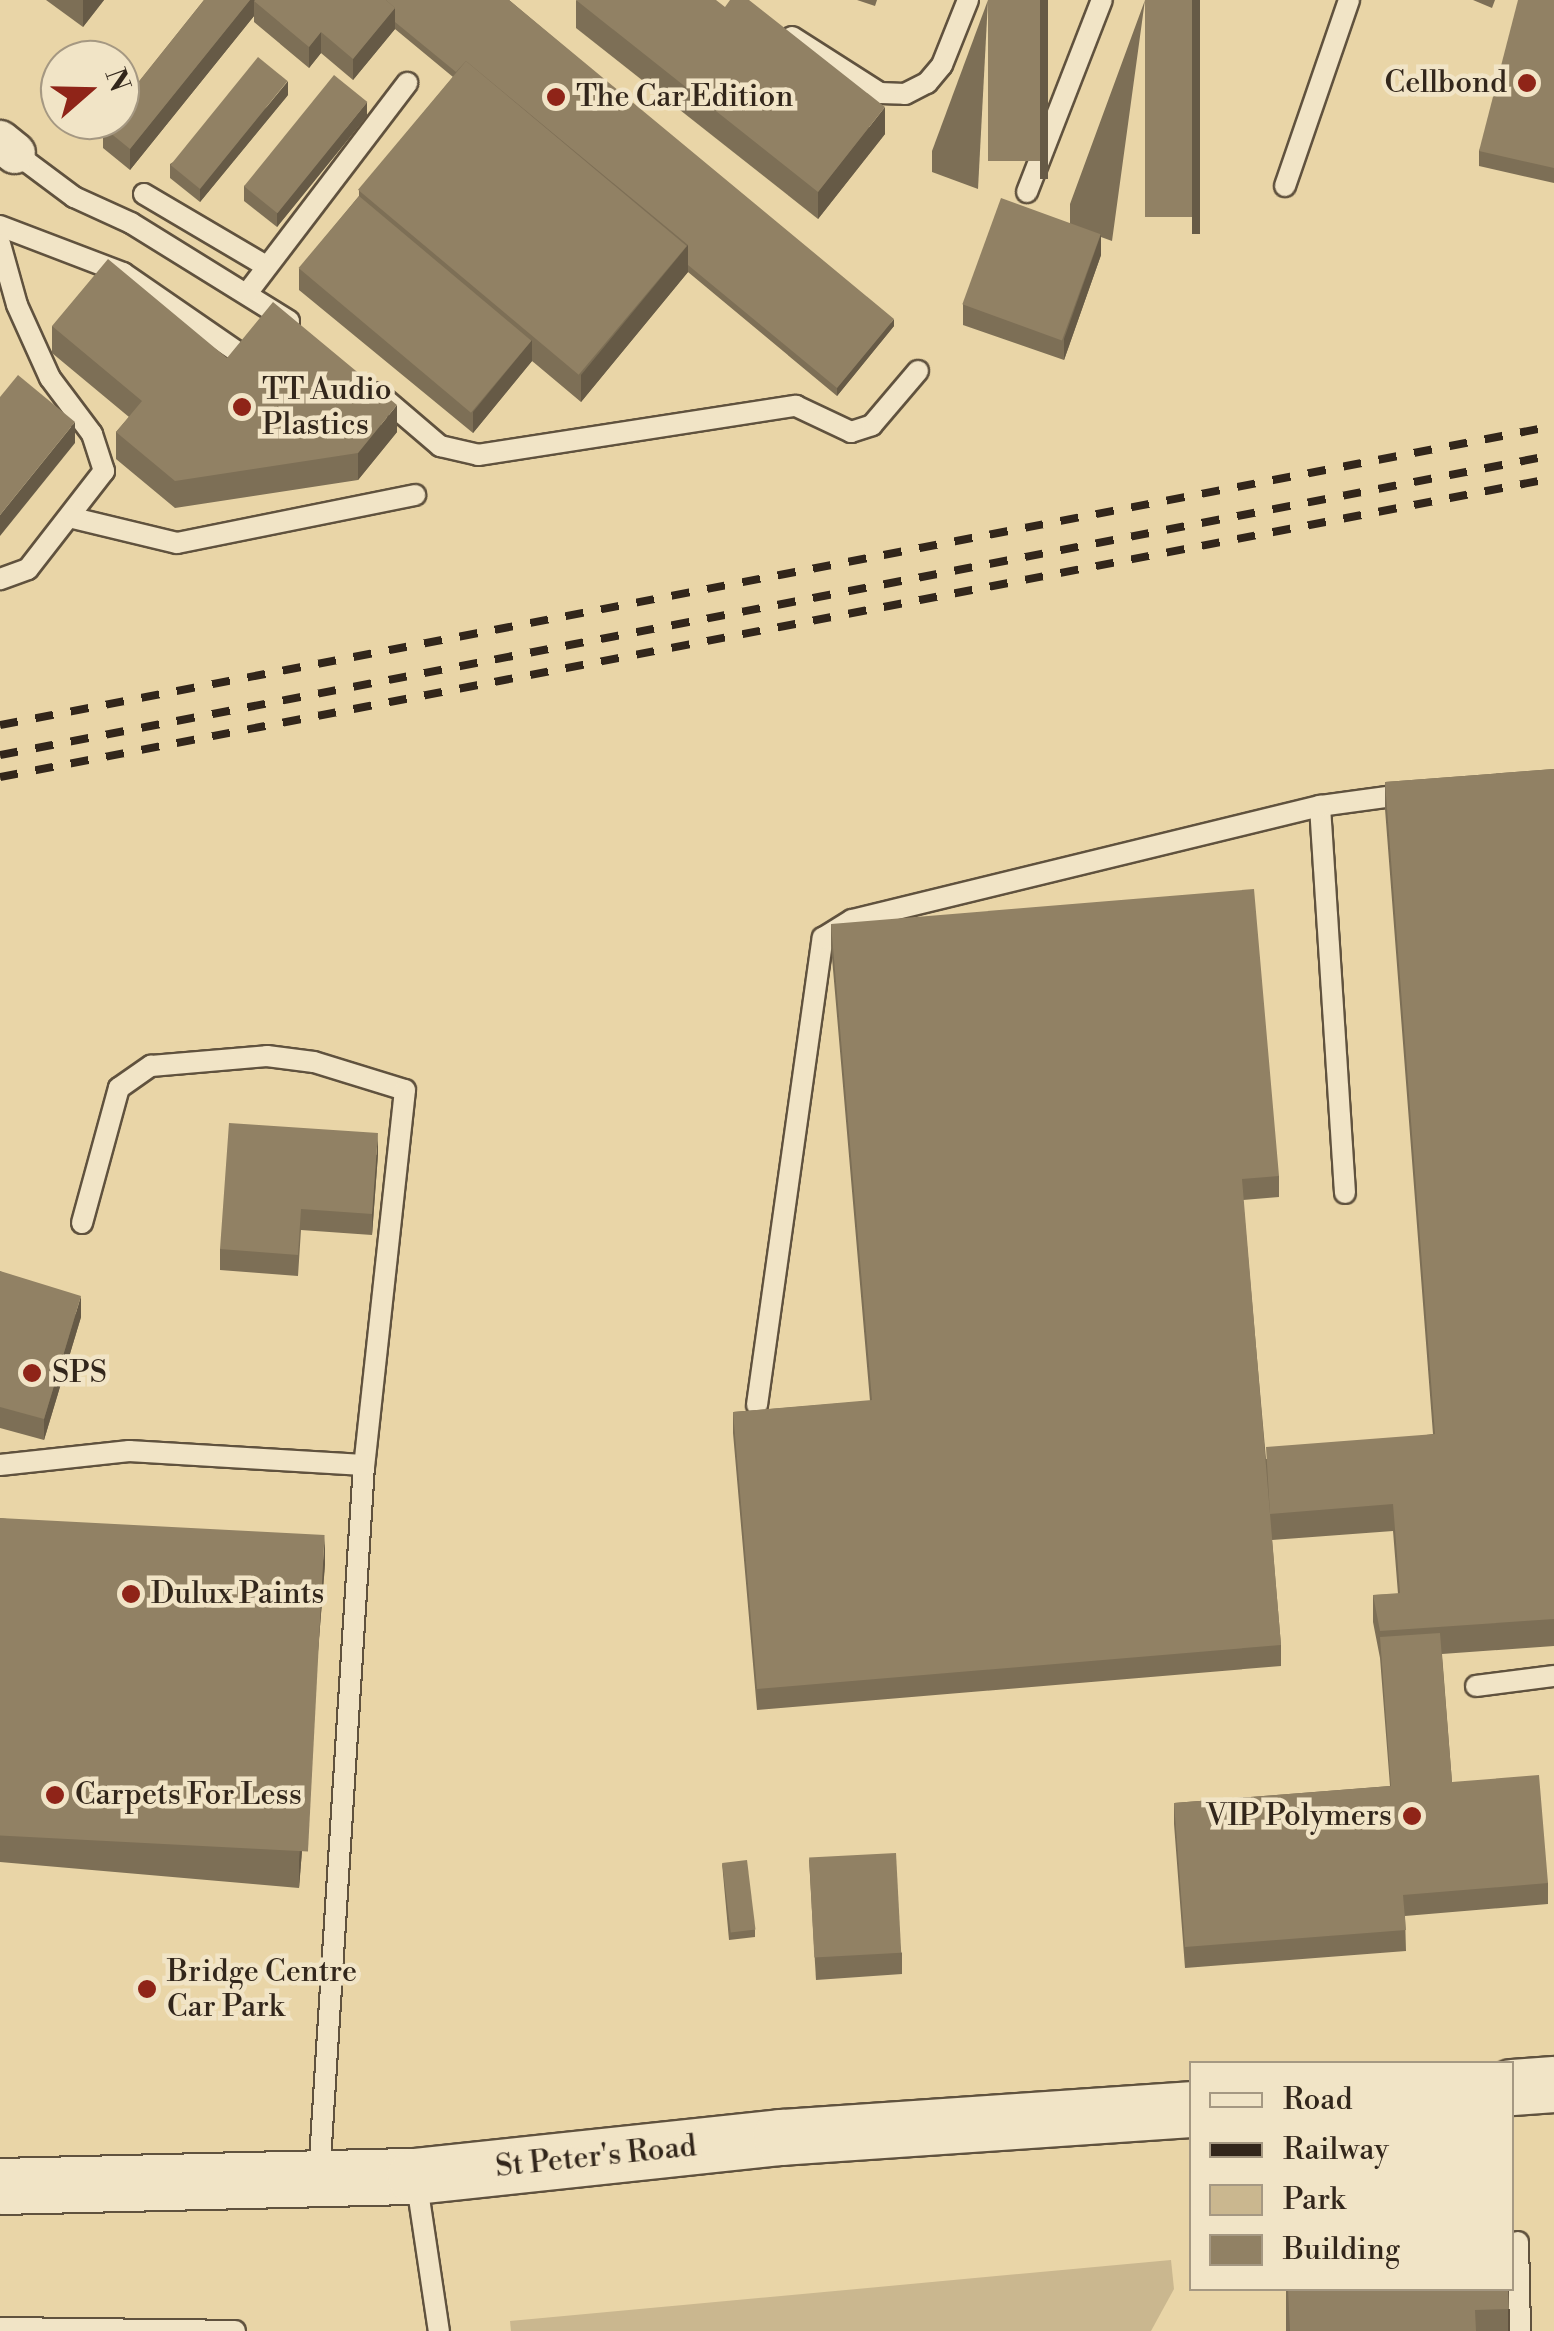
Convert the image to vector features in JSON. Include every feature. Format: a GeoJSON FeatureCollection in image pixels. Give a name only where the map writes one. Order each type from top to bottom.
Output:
{"type":"FeatureCollection","features":[{"type":"Feature","properties":{"kind":"street"},"geometry":{"type":"LineString","coordinates":[[1514,2087],[1554,2084]]}},
{"type":"Feature","properties":{"kind":"street","name":"St Peter's Road"},"geometry":{"type":"LineString","coordinates":[[0,2186],[415,2176],[782,2137],[1189,2109]]}},
{"type":"Feature","properties":{"kind":"lane"},"geometry":{"type":"LineString","coordinates":[[766,21],[880,94],[905,94],[927,83],[942,65],[968,0]]}},
{"type":"Feature","properties":{"kind":"lane"},"geometry":{"type":"LineString","coordinates":[[1028,192],[1102,0]]}},
{"type":"Feature","properties":{"kind":"lane"},"geometry":{"type":"LineString","coordinates":[[1285,186],[1349,0]]}},
{"type":"Feature","properties":{"kind":"lane"},"geometry":{"type":"LineString","coordinates":[[248,292],[381,125],[406,84]]}},
{"type":"Feature","properties":{"kind":"lane"},"geometry":{"type":"LineString","coordinates":[[7,147],[74,197],[248,292],[310,338]]}},
{"type":"Feature","properties":{"kind":"lane"},"geometry":{"type":"LineString","coordinates":[[144,194],[266,266]]}},
{"type":"Feature","properties":{"kind":"lane"},"geometry":{"type":"LineString","coordinates":[[0,226],[124,274],[236,351]]}},
{"type":"Feature","properties":{"kind":"lane"},"geometry":{"type":"LineString","coordinates":[[0,244],[17,305],[50,378],[92,434],[104,470],[28,570],[0,579]]}},
{"type":"Feature","properties":{"kind":"lane"},"geometry":{"type":"LineString","coordinates":[[353,372],[440,446],[478,455],[796,406],[851,432],[872,425],[918,371]]}},
{"type":"Feature","properties":{"kind":"lane"},"geometry":{"type":"LineString","coordinates":[[68,517],[177,544],[414,495]]}},
{"type":"Feature","properties":{"kind":"lane"},"geometry":{"type":"LineString","coordinates":[[757,1405],[823,938],[852,920],[1320,806],[1437,790]]}},
{"type":"Feature","properties":{"kind":"lane"},"geometry":{"type":"LineString","coordinates":[[1320,806],[1345,1193]]}},
{"type":"Feature","properties":{"kind":"lane"},"geometry":{"type":"LineString","coordinates":[[82,1223],[120,1088],[151,1066],[267,1056],[314,1062],[405,1090],[364,1465],[319,2178]]}},
{"type":"Feature","properties":{"kind":"lane"},"geometry":{"type":"LineString","coordinates":[[0,1466],[129,1451],[364,1465]]}},
{"type":"Feature","properties":{"kind":"lane"},"geometry":{"type":"LineString","coordinates":[[1476,1686],[1554,1676]]}},
{"type":"Feature","properties":{"kind":"lane"},"geometry":{"type":"LineString","coordinates":[[415,2176],[439,2331]]}},
{"type":"Feature","properties":{"kind":"lane"},"geometry":{"type":"LineString","coordinates":[[1518,2242],[1520,2331]]}},
{"type":"Feature","properties":{"kind":"lane"},"geometry":{"type":"LineString","coordinates":[[0,2328],[236,2331]]}},
{"type":"Feature","properties":{"kind":"green space"},"geometry":{"type":"Polygon","coordinates":[[[1171,2260],[1174,2289],[1151,2331],[511,2331],[510,2321],[1171,2260]]]}},
{"type":"Feature","properties":{"kind":"building"},"geometry":{"type":"Polygon","coordinates":[[[204,0],[250,0],[140,137],[140,80],[204,0]]]}},
{"type":"Feature","properties":{"kind":"building"},"geometry":{"type":"Polygon","coordinates":[[[255,0],[386,0],[395,8],[353,59],[321,32],[309,47],[255,0]]]}},
{"type":"Feature","properties":{"kind":"building"},"geometry":{"type":"Polygon","coordinates":[[[386,0],[509,0],[894,319],[837,388],[688,265],[688,245],[466,61],[456,72],[395,22],[395,8],[386,0]]]}},
{"type":"Feature","properties":{"kind":"building"},"geometry":{"type":"Polygon","coordinates":[[[576,0],[716,0],[725,7],[730,0],[749,0],[885,107],[818,192],[576,0]]]}},
{"type":"Feature","properties":{"kind":"building"},"geometry":{"type":"Polygon","coordinates":[[[988,0],[1040,0],[1040,161],[988,161],[988,0]]]}},
{"type":"Feature","properties":{"kind":"building"},"geometry":{"type":"Polygon","coordinates":[[[1145,0],[1192,0],[1192,217],[1145,217],[1145,0]]]}},
{"type":"Feature","properties":{"kind":"building","name":"Cellbond"},"geometry":{"type":"Polygon","coordinates":[[[1518,0],[1554,0],[1554,168],[1479,151],[1518,0]]]}},
{"type":"Feature","properties":{"kind":"building"},"geometry":{"type":"Polygon","coordinates":[[[258,57],[288,81],[200,189],[171,165],[258,57]]]}},
{"type":"Feature","properties":{"kind":"building"},"geometry":{"type":"Polygon","coordinates":[[[466,61],[687,246],[579,375],[358,190],[466,61]]]}},
{"type":"Feature","properties":{"kind":"building"},"geometry":{"type":"Polygon","coordinates":[[[334,75],[367,102],[277,213],[244,186],[334,75]]]}},
{"type":"Feature","properties":{"kind":"building"},"geometry":{"type":"Polygon","coordinates":[[[119,140],[137,140],[130,149],[119,140]]]}},
{"type":"Feature","properties":{"kind":"building"},"geometry":{"type":"Polygon","coordinates":[[[359,196],[531,341],[471,413],[299,268],[359,196]]]}},
{"type":"Feature","properties":{"kind":"building"},"geometry":{"type":"Polygon","coordinates":[[[1001,198],[1101,234],[1062,340],[962,304],[1001,198]]]}},
{"type":"Feature","properties":{"kind":"building","name":"TT Audio Plastics"},"geometry":{"type":"Polygon","coordinates":[[[108,259],[227,358],[273,302],[397,405],[358,453],[175,481],[116,432],[142,401],[52,326],[108,259]]]}},
{"type":"Feature","properties":{"kind":"building"},"geometry":{"type":"Polygon","coordinates":[[[18,375],[75,422],[0,515],[0,397],[18,375]]]}},
{"type":"Feature","properties":{"kind":"building"},"geometry":{"type":"Polygon","coordinates":[[[1554,769],[1554,1619],[1380,1631],[1373,1595],[1400,1593],[1393,1504],[1270,1514],[1266,1447],[1435,1434],[1385,782],[1554,769]]]}},
{"type":"Feature","properties":{"kind":"building"},"geometry":{"type":"Polygon","coordinates":[[[1254,889],[1279,1176],[1242,1179],[1281,1645],[757,1689],[733,1412],[872,1400],[831,924],[1254,889]]]}},
{"type":"Feature","properties":{"kind":"building"},"geometry":{"type":"Polygon","coordinates":[[[229,1123],[378,1133],[372,1214],[301,1209],[298,1255],[220,1249],[229,1123]]]}},
{"type":"Feature","properties":{"kind":"building","name":"SPS"},"geometry":{"type":"Polygon","coordinates":[[[0,1271],[81,1296],[44,1419],[0,1407],[0,1271]]]}},
{"type":"Feature","properties":{"kind":"building"},"geometry":{"type":"Polygon","coordinates":[[[0,1518],[325,1535],[308,1852],[0,1835],[0,1518]]]}},
{"type":"Feature","properties":{"kind":"building","name":"VIP Polymers"},"geometry":{"type":"Polygon","coordinates":[[[1440,1633],[1452,1782],[1539,1775],[1548,1883],[1403,1895],[1406,1930],[1185,1947],[1174,1803],[1391,1786],[1380,1637],[1440,1633]]]}},
{"type":"Feature","properties":{"kind":"building"},"geometry":{"type":"Polygon","coordinates":[[[896,1853],[901,1953],[814,1957],[809,1858],[896,1853]]]}},
{"type":"Feature","properties":{"kind":"building"},"geometry":{"type":"Polygon","coordinates":[[[747,1860],[756,1929],[731,1933],[722,1863],[747,1860]]]}},
{"type":"Feature","properties":{"kind":"building"},"geometry":{"type":"Polygon","coordinates":[[[1288,2291],[1508,2291],[1509,2309],[1475,2310],[1476,2331],[1290,2331],[1288,2291]]]}},
{"type":"Feature","properties":{"kind":"railway"},"geometry":{"type":"LineString","coordinates":[[0,725],[1554,426]]}},
{"type":"Feature","properties":{"kind":"railway"},"geometry":{"type":"LineString","coordinates":[[0,755],[1554,455]]}},
{"type":"Feature","properties":{"kind":"railway"},"geometry":{"type":"LineString","coordinates":[[0,777],[1554,478]]}},
{"type":"Feature","properties":{"kind":"place","name":"Cellbond"},"geometry":{"type":"Point","coordinates":[1527,83]}},
{"type":"Feature","properties":{"kind":"place","name":"The Car Edition"},"geometry":{"type":"Point","coordinates":[556,97]}},
{"type":"Feature","properties":{"kind":"place","name":"TT Audio Plastics"},"geometry":{"type":"Point","coordinates":[242,407]}},
{"type":"Feature","properties":{"kind":"place","name":"SPS"},"geometry":{"type":"Point","coordinates":[32,1373]}},
{"type":"Feature","properties":{"kind":"place","name":"Dulux Paints"},"geometry":{"type":"Point","coordinates":[131,1594]}},
{"type":"Feature","properties":{"kind":"place","name":"Carpets For Less"},"geometry":{"type":"Point","coordinates":[55,1795]}},
{"type":"Feature","properties":{"kind":"place","name":"VIP Polymers"},"geometry":{"type":"Point","coordinates":[1412,1816]}},
{"type":"Feature","properties":{"kind":"place","name":"Bridge Centre Car Park"},"geometry":{"type":"Point","coordinates":[147,1989]}}]}
